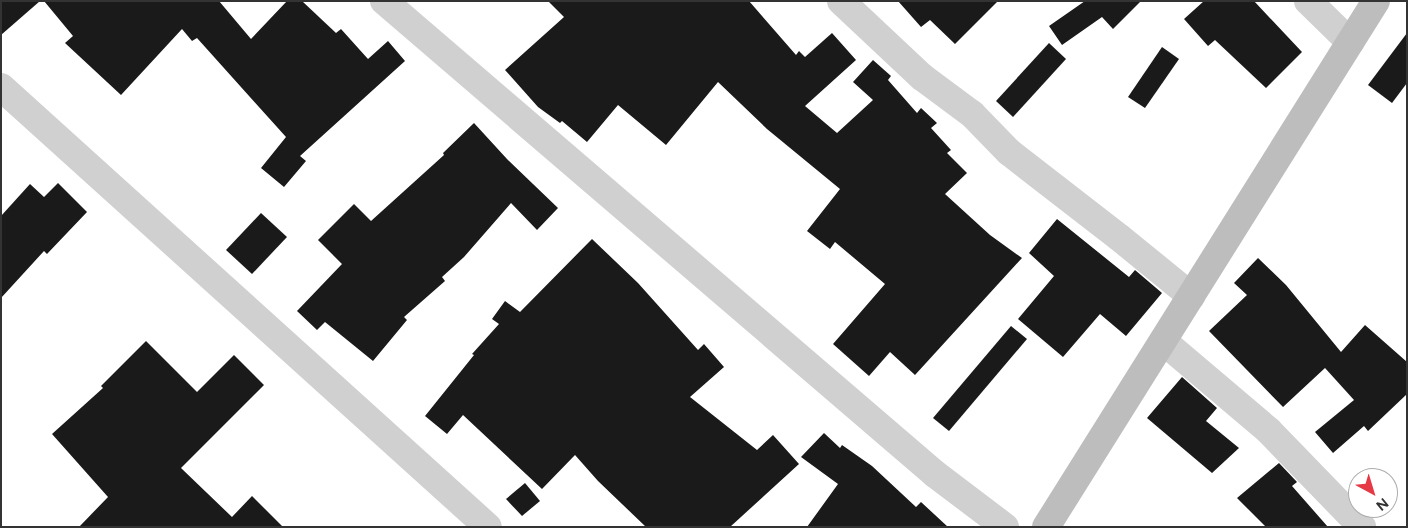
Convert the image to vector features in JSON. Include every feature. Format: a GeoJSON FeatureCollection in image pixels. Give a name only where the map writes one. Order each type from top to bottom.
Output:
{"type":"FeatureCollection","features":[{"type":"Feature","properties":{"kind":"street"},"geometry":{"type":"LineString","coordinates":[[384,1],[935,474],[1005,527]]}},
{"type":"Feature","properties":{"kind":"street"},"geometry":{"type":"LineString","coordinates":[[841,1],[922,76],[972,114],[1009,152],[1191,296]]}},
{"type":"Feature","properties":{"kind":"street"},"geometry":{"type":"LineString","coordinates":[[1308,1],[1350,42]]}},
{"type":"Feature","properties":{"kind":"street"},"geometry":{"type":"LineString","coordinates":[[1046,527],[1376,1]]}},
{"type":"Feature","properties":{"kind":"street"},"geometry":{"type":"LineString","coordinates":[[1,88],[488,527]]}},
{"type":"Feature","properties":{"kind":"street"},"geometry":{"type":"LineString","coordinates":[[1163,341],[1269,431],[1362,527]]}},
{"type":"Feature","properties":{"kind":"building"},"geometry":{"type":"Polygon","coordinates":[[[1,1],[40,1],[1,35],[1,1]]]}},
{"type":"Feature","properties":{"kind":"building"},"geometry":{"type":"Polygon","coordinates":[[[44,1],[219,1],[251,39],[287,1],[302,1],[336,33],[341,29],[368,59],[388,41],[405,61],[300,156],[306,161],[284,187],[261,168],[286,137],[197,38],[192,41],[182,29],[121,95],[65,43],[73,36],[44,1]]]}},
{"type":"Feature","properties":{"kind":"building"},"geometry":{"type":"Polygon","coordinates":[[[548,1],[749,1],[796,55],[799,51],[805,57],[832,33],[856,60],[805,106],[837,133],[873,100],[853,82],[873,60],[891,76],[888,80],[917,113],[921,108],[937,123],[931,128],[951,150],[947,153],[967,173],[945,194],[990,235],[1022,258],[915,375],[890,352],[869,376],[833,344],[885,284],[835,242],[830,249],[807,231],[840,189],[767,129],[718,82],[666,145],[618,105],[587,142],[562,121],[560,123],[538,107],[505,70],[564,17],[548,1]]]}},
{"type":"Feature","properties":{"kind":"building"},"geometry":{"type":"Polygon","coordinates":[[[898,1],[998,1],[955,44],[930,20],[921,27],[898,1]]]}},
{"type":"Feature","properties":{"kind":"building"},"geometry":{"type":"Polygon","coordinates":[[[1085,1],[1141,1],[1113,29],[1102,17],[1062,45],[1049,26],[1085,1]]]}},
{"type":"Feature","properties":{"kind":"building"},"geometry":{"type":"Polygon","coordinates":[[[1204,1],[1254,1],[1302,52],[1266,88],[1215,40],[1208,46],[1184,19],[1204,1]]]}},
{"type":"Feature","properties":{"kind":"building"},"geometry":{"type":"Polygon","coordinates":[[[1407,33],[1407,83],[1392,103],[1368,85],[1407,33]]]}},
{"type":"Feature","properties":{"kind":"building"},"geometry":{"type":"Polygon","coordinates":[[[1049,43],[1066,59],[1013,117],[996,101],[1049,43]]]}},
{"type":"Feature","properties":{"kind":"building"},"geometry":{"type":"Polygon","coordinates":[[[1162,47],[1179,59],[1145,108],[1128,97],[1162,47]]]}},
{"type":"Feature","properties":{"kind":"building"},"geometry":{"type":"Polygon","coordinates":[[[474,123],[507,159],[558,208],[537,230],[511,203],[464,257],[442,277],[445,281],[404,317],[407,320],[373,361],[325,322],[317,330],[297,311],[342,264],[318,240],[354,204],[371,221],[444,155],[443,153],[474,123]]]}},
{"type":"Feature","properties":{"kind":"building"},"geometry":{"type":"Polygon","coordinates":[[[58,183],[87,212],[47,254],[44,251],[1,298],[1,216],[30,184],[44,197],[58,183]]]}},
{"type":"Feature","properties":{"kind":"building"},"geometry":{"type":"Polygon","coordinates":[[[261,213],[287,237],[252,274],[226,250],[261,213]]]}},
{"type":"Feature","properties":{"kind":"building"},"geometry":{"type":"Polygon","coordinates":[[[1057,219],[1129,277],[1135,270],[1162,293],[1126,336],[1100,314],[1063,357],[1018,319],[1054,276],[1029,253],[1057,219]]]}},
{"type":"Feature","properties":{"kind":"building"},"geometry":{"type":"Polygon","coordinates":[[[592,239],[638,283],[698,350],[704,344],[724,367],[690,397],[757,450],[773,435],[799,464],[730,527],[646,527],[598,481],[575,455],[542,489],[463,415],[447,434],[425,416],[474,355],[472,354],[499,324],[492,319],[505,301],[520,312],[592,239]]]}},
{"type":"Feature","properties":{"kind":"building"},"geometry":{"type":"Polygon","coordinates":[[[1258,258],[1286,285],[1341,352],[1365,325],[1407,362],[1407,394],[1368,431],[1364,426],[1333,453],[1315,432],[1354,400],[1325,368],[1283,407],[1209,331],[1247,295],[1234,283],[1258,258]]]}},
{"type":"Feature","properties":{"kind":"building"},"geometry":{"type":"Polygon","coordinates":[[[1011,326],[1027,339],[949,431],[933,418],[1011,326]]]}},
{"type":"Feature","properties":{"kind":"building"},"geometry":{"type":"Polygon","coordinates":[[[146,341],[197,392],[234,355],[264,385],[181,468],[232,517],[252,496],[283,527],[79,527],[108,497],[52,434],[103,388],[101,386],[146,341]]]}},
{"type":"Feature","properties":{"kind":"building"},"geometry":{"type":"Polygon","coordinates":[[[1182,377],[1217,408],[1206,421],[1239,448],[1212,473],[1147,418],[1182,377]]]}},
{"type":"Feature","properties":{"kind":"building"},"geometry":{"type":"Polygon","coordinates":[[[824,433],[840,448],[842,445],[872,466],[916,507],[921,502],[948,527],[807,527],[838,484],[801,457],[824,433]]]}},
{"type":"Feature","properties":{"kind":"building"},"geometry":{"type":"Polygon","coordinates":[[[1279,463],[1297,482],[1292,486],[1328,527],[1266,527],[1237,498],[1279,463]]]}},
{"type":"Feature","properties":{"kind":"building"},"geometry":{"type":"Polygon","coordinates":[[[525,483],[540,501],[522,516],[506,499],[525,483]]]}}]}
